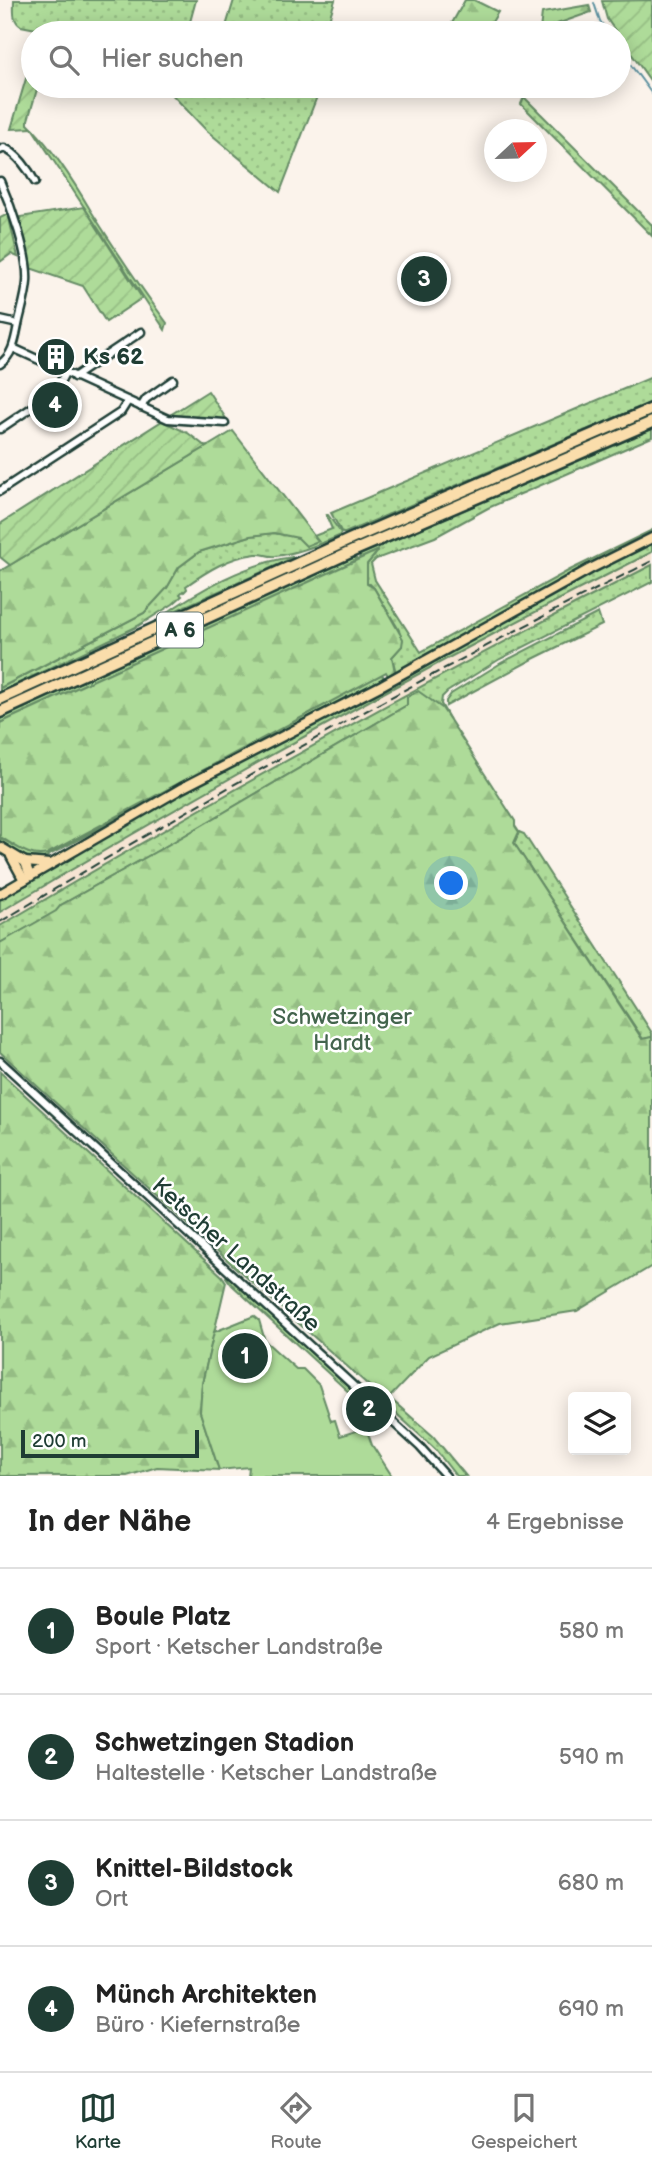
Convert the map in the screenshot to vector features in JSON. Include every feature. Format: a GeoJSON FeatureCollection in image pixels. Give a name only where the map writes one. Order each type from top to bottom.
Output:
{"type":"FeatureCollection","features":[{"type":"Feature","properties":{"kind":"highway","name":"A 6"},"geometry":{"type":"LineString","coordinates":[[0,699],[346,541],[652,409]]}},
{"type":"Feature","properties":{"kind":"highway","name":"A 6"},"geometry":{"type":"LineString","coordinates":[[0,712],[353,551],[652,422]]}},
{"type":"Feature","properties":{"kind":"main road"},"geometry":{"type":"LineString","coordinates":[[0,894],[227,764],[382,685],[590,569],[652,538]]}},
{"type":"Feature","properties":{"kind":"main road"},"geometry":{"type":"LineString","coordinates":[[0,847],[25,862],[50,864]]}},
{"type":"Feature","properties":{"kind":"main road"},"geometry":{"type":"LineString","coordinates":[[10,853],[27,878]]}},
{"type":"Feature","properties":{"kind":"main road"},"geometry":{"type":"LineString","coordinates":[[25,862],[27,878]]}},
{"type":"Feature","properties":{"kind":"street"},"geometry":{"type":"LineString","coordinates":[[0,150],[10,150],[35,183]]}},
{"type":"Feature","properties":{"kind":"street"},"geometry":{"type":"LineString","coordinates":[[0,364],[7,359],[13,348],[27,282],[27,270],[14,212],[1,184]]}},
{"type":"Feature","properties":{"kind":"street"},"geometry":{"type":"LineString","coordinates":[[0,320],[18,324]]}},
{"type":"Feature","properties":{"kind":"street"},"geometry":{"type":"LineString","coordinates":[[74,377],[141,332]]}},
{"type":"Feature","properties":{"kind":"street"},"geometry":{"type":"LineString","coordinates":[[13,348],[169,419],[225,424]]}},
{"type":"Feature","properties":{"kind":"street"},"geometry":{"type":"LineString","coordinates":[[0,429],[55,392],[65,373]]}},
{"type":"Feature","properties":{"kind":"street"},"geometry":{"type":"LineString","coordinates":[[141,407],[145,399],[173,380]]}},
{"type":"Feature","properties":{"kind":"street"},"geometry":{"type":"LineString","coordinates":[[0,491],[121,412],[128,401]]}},
{"type":"Feature","properties":{"kind":"street","name":"Ketscher Landstraße"},"geometry":{"type":"LineString","coordinates":[[0,1061],[414,1442],[446,1476]]}},
{"type":"Feature","properties":{"kind":"shaded area"},"geometry":{"type":"Polygon","coordinates":[[[652,552],[652,565],[303,750],[0,926],[0,912],[196,796],[399,683],[652,552]]]}},
{"type":"Feature","properties":{"kind":"green space"},"geometry":{"type":"Polygon","coordinates":[[[14,0],[196,0],[190,21],[21,21],[21,26],[14,11],[14,0]]]}},
{"type":"Feature","properties":{"kind":"green space"},"geometry":{"type":"Polygon","coordinates":[[[234,0],[335,0],[329,21],[228,21],[234,0]]]}},
{"type":"Feature","properties":{"kind":"green space"},"geometry":{"type":"Polygon","coordinates":[[[465,0],[474,0],[498,12],[493,21],[453,21],[465,0]]]}},
{"type":"Feature","properties":{"kind":"green space"},"geometry":{"type":"Polygon","coordinates":[[[652,0],[652,83],[631,53],[631,21],[608,21],[602,1],[652,0]]]}},
{"type":"Feature","properties":{"kind":"green space"},"geometry":{"type":"Polygon","coordinates":[[[589,5],[591,12],[566,21],[541,21],[542,13],[589,5]]]}},
{"type":"Feature","properties":{"kind":"green space"},"geometry":{"type":"Polygon","coordinates":[[[21,95],[21,98],[34,98],[28,120],[32,128],[11,129],[21,95]]]}},
{"type":"Feature","properties":{"kind":"green space"},"geometry":{"type":"Polygon","coordinates":[[[175,98],[316,98],[280,192],[206,130],[175,98]]]}},
{"type":"Feature","properties":{"kind":"green space"},"geometry":{"type":"Polygon","coordinates":[[[524,98],[546,119],[536,119],[521,104],[524,98]]]}},
{"type":"Feature","properties":{"kind":"green space"},"geometry":{"type":"Polygon","coordinates":[[[547,120],[652,225],[652,236],[547,130],[547,120]]]}},
{"type":"Feature","properties":{"kind":"green space"},"geometry":{"type":"Polygon","coordinates":[[[32,128],[64,168],[118,254],[167,323],[165,330],[32,128]]]}},
{"type":"Feature","properties":{"kind":"green space"},"geometry":{"type":"Polygon","coordinates":[[[84,207],[142,298],[106,322],[83,286],[30,268],[20,217],[84,207]]]}},
{"type":"Feature","properties":{"kind":"green space"},"geometry":{"type":"Polygon","coordinates":[[[8,214],[18,257],[11,254],[0,262],[0,218],[8,214]]]}},
{"type":"Feature","properties":{"kind":"green space"},"geometry":{"type":"Polygon","coordinates":[[[652,377],[652,402],[345,533],[342,533],[331,513],[652,377]]]}},
{"type":"Feature","properties":{"kind":"green space"},"geometry":{"type":"Polygon","coordinates":[[[208,391],[227,420],[170,415],[208,391]]]}},
{"type":"Feature","properties":{"kind":"green space"},"geometry":{"type":"Polygon","coordinates":[[[162,421],[188,433],[206,447],[10,565],[0,557],[0,524],[162,421]]]}},
{"type":"Feature","properties":{"kind":"green space"},"geometry":{"type":"Polygon","coordinates":[[[652,429],[652,437],[488,508],[435,537],[376,559],[371,564],[375,580],[421,652],[570,570],[652,530],[652,534],[396,673],[392,657],[402,646],[399,630],[374,588],[367,584],[367,564],[378,551],[359,559],[360,555],[652,429]]]}},
{"type":"Feature","properties":{"kind":"green space"},"geometry":{"type":"Polygon","coordinates":[[[233,431],[318,541],[306,546],[298,538],[274,533],[250,536],[199,552],[179,567],[167,588],[144,613],[0,688],[0,571],[233,431]]]}},
{"type":"Feature","properties":{"kind":"green space"},"geometry":{"type":"Polygon","coordinates":[[[326,515],[341,533],[339,536],[292,553],[246,556],[219,566],[186,586],[187,589],[180,594],[182,596],[173,604],[136,627],[0,692],[0,688],[144,613],[167,588],[179,567],[199,552],[250,536],[274,533],[318,541],[314,536],[332,529],[326,515]]]}},
{"type":"Feature","properties":{"kind":"green space"},"geometry":{"type":"Polygon","coordinates":[[[652,541],[652,552],[323,726],[0,912],[0,899],[159,804],[652,541]]]}},
{"type":"Feature","properties":{"kind":"green space"},"geometry":{"type":"Polygon","coordinates":[[[379,550],[367,564],[367,584],[374,588],[403,639],[402,646],[392,657],[395,672],[388,676],[386,672],[47,854],[29,853],[0,837],[0,723],[379,550]]]}},
{"type":"Feature","properties":{"kind":"green space"},"geometry":{"type":"Polygon","coordinates":[[[293,557],[161,617],[224,579],[258,565],[293,557]]]}},
{"type":"Feature","properties":{"kind":"green space"},"geometry":{"type":"Polygon","coordinates":[[[355,557],[357,560],[0,723],[0,719],[355,557]]]}},
{"type":"Feature","properties":{"kind":"green space"},"geometry":{"type":"Polygon","coordinates":[[[652,565],[652,582],[500,659],[447,692],[442,697],[441,704],[450,720],[442,708],[407,697],[407,705],[0,943],[0,926],[161,832],[405,695],[652,565]]]}},
{"type":"Feature","properties":{"kind":"green space"},"geometry":{"type":"Polygon","coordinates":[[[598,613],[602,625],[446,706],[451,694],[501,663],[598,613]]]}},
{"type":"Feature","properties":{"kind":"green space"},"geometry":{"type":"Polygon","coordinates":[[[382,674],[384,678],[373,686],[232,757],[42,859],[25,857],[0,842],[0,838],[29,853],[47,854],[382,674]]]}},
{"type":"Feature","properties":{"kind":"green space","name":"Schwetzinger Hardt"},"geometry":{"type":"Polygon","coordinates":[[[418,691],[442,708],[515,821],[519,832],[514,843],[642,1039],[652,1037],[652,1266],[577,1311],[500,1323],[429,1356],[388,1399],[384,1399],[0,1052],[0,943],[407,705],[407,697],[418,691]]]}},
{"type":"Feature","properties":{"kind":"green space"},"geometry":{"type":"Polygon","coordinates":[[[519,832],[524,834],[652,1033],[652,1037],[643,1039],[514,843],[519,832]]]}},
{"type":"Feature","properties":{"kind":"green space"},"geometry":{"type":"Polygon","coordinates":[[[0,1072],[226,1282],[202,1384],[200,1412],[219,1470],[157,1467],[127,1476],[0,1476],[0,1072]]]}},
{"type":"Feature","properties":{"kind":"green space"},"geometry":{"type":"Polygon","coordinates":[[[228,1275],[362,1401],[361,1412],[354,1414],[349,1408],[353,1396],[232,1285],[226,1277],[228,1275]]]}},
{"type":"Feature","properties":{"kind":"green space"},"geometry":{"type":"Polygon","coordinates":[[[254,1316],[259,1320],[265,1341],[296,1369],[303,1369],[319,1385],[331,1421],[335,1420],[340,1436],[366,1428],[372,1445],[392,1476],[248,1476],[249,1467],[219,1470],[200,1412],[202,1384],[214,1332],[254,1316]]]}},
{"type":"Feature","properties":{"kind":"green space"},"geometry":{"type":"Polygon","coordinates":[[[393,1401],[433,1436],[466,1476],[456,1476],[435,1449],[387,1405],[393,1401]]]}},
{"type":"Feature","properties":{"kind":"waterway"},"geometry":{"type":"LineString","coordinates":[[594,3],[600,21]]}},
{"type":"Feature","properties":{"kind":"waterway"},"geometry":{"type":"LineString","coordinates":[[631,65],[652,94]]}},
{"type":"Feature","properties":{"kind":"railway"},"geometry":{"type":"LineString","coordinates":[[0,922],[323,735],[486,646],[652,561]]}},
{"type":"Feature","properties":{"kind":"place","name":"Knittel-Bildstock"},"geometry":{"type":"Point","coordinates":[424,279]}},
{"type":"Feature","properties":{"kind":"place","name":"Ks 62"},"geometry":{"type":"Point","coordinates":[56,357]}},
{"type":"Feature","properties":{"kind":"place","name":"Münch Architekten"},"geometry":{"type":"Point","coordinates":[55,405]}},
{"type":"Feature","properties":{"kind":"place","name":"Boule Platz"},"geometry":{"type":"Point","coordinates":[245,1356]}},
{"type":"Feature","properties":{"kind":"place","name":"Schwetzingen Stadion"},"geometry":{"type":"Point","coordinates":[369,1409]}}]}
